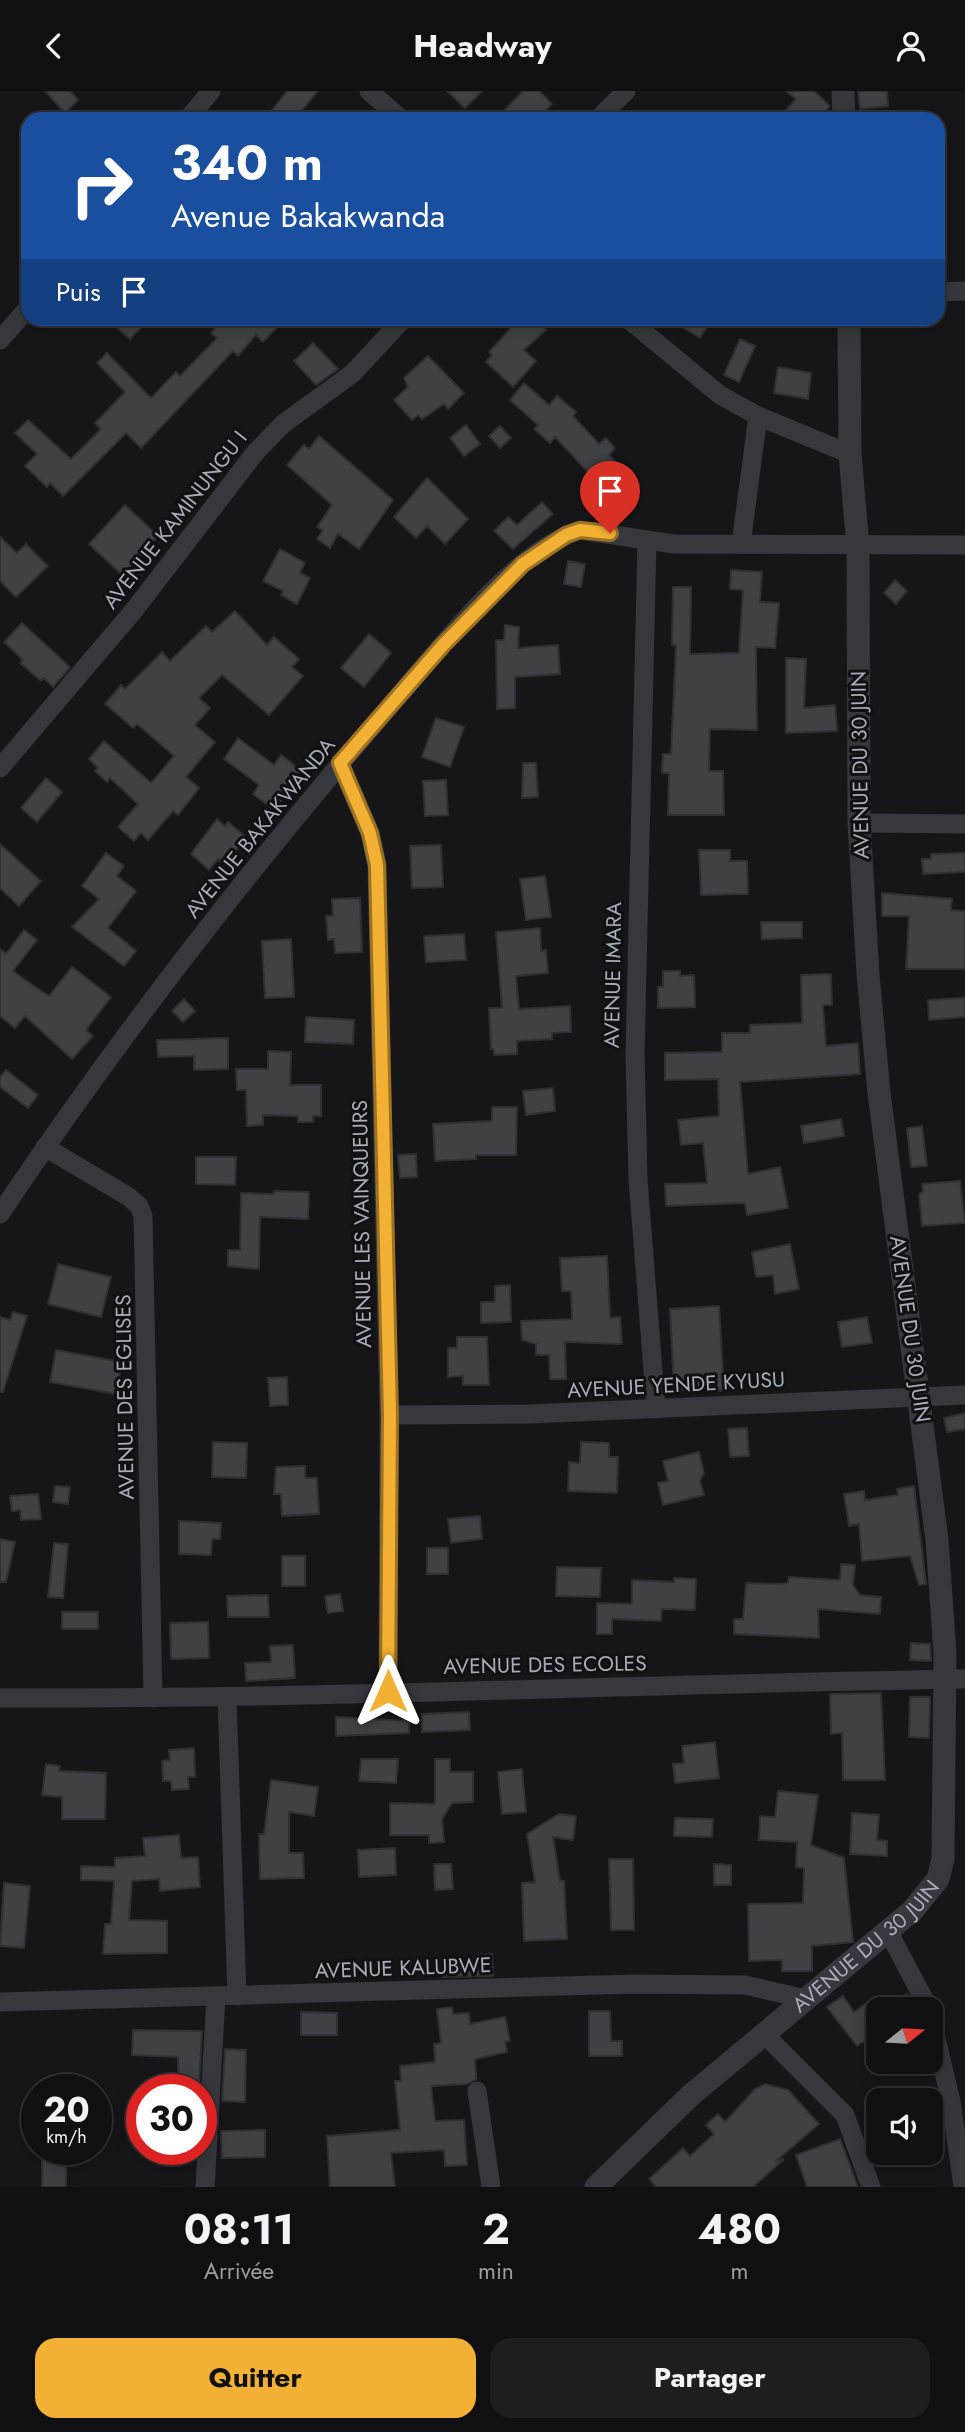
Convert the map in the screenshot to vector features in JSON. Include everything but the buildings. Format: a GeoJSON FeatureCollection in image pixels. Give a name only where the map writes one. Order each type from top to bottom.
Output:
{"type":"FeatureCollection","features":[{"type":"Feature","properties":{"kind":"street"},"geometry":{"type":"LineString","coordinates":[[194,112],[211,91]]}},
{"type":"Feature","properties":{"kind":"street"},"geometry":{"type":"LineString","coordinates":[[369,91],[393,112]]}},
{"type":"Feature","properties":{"kind":"street"},"geometry":{"type":"LineString","coordinates":[[605,112],[626,91]]}},
{"type":"Feature","properties":{"kind":"street"},"geometry":{"type":"LineString","coordinates":[[843,91],[844,112]]}},
{"type":"Feature","properties":{"kind":"street"},"geometry":{"type":"LineString","coordinates":[[945,292],[965,291]]}},
{"type":"Feature","properties":{"kind":"street"},"geometry":{"type":"LineString","coordinates":[[0,340],[21,316]]}},
{"type":"Feature","properties":{"kind":"street","name":"AVENUE KAMINUNGU I"},"geometry":{"type":"LineString","coordinates":[[0,768],[135,609],[256,453],[283,424],[353,373],[397,326]]}},
{"type":"Feature","properties":{"kind":"street"},"geometry":{"type":"LineString","coordinates":[[636,326],[720,395],[758,416],[850,454]]}},
{"type":"Feature","properties":{"kind":"street","name":"AVENUE DU 30 JUIN"},"geometry":{"type":"LineString","coordinates":[[596,2187],[691,2095],[888,1931],[929,1891],[938,1879],[943,1859],[955,1679],[878,1080],[868,975],[859,823],[858,547],[850,454],[849,326]]}},
{"type":"Feature","properties":{"kind":"street"},"geometry":{"type":"LineString","coordinates":[[741,544],[758,416]]}},
{"type":"Feature","properties":{"kind":"street","name":"AVENUE BAKAKWANDA"},"geometry":{"type":"LineString","coordinates":[[0,1214],[164,983],[340,763],[443,645],[495,590],[536,554],[566,535],[580,530],[647,541],[858,547]]}},
{"type":"Feature","properties":{"kind":"street","name":"AVENUE IMARA"},"geometry":{"type":"LineString","coordinates":[[647,541],[635,1055],[638,1179],[656,1409]]}},
{"type":"Feature","properties":{"kind":"street"},"geometry":{"type":"LineString","coordinates":[[858,547],[965,545]]}},
{"type":"Feature","properties":{"kind":"street","name":"AVENUE LES VAINQUEURS"},"geometry":{"type":"LineString","coordinates":[[340,763],[370,833],[377,865],[390,1415],[388,1691]]}},
{"type":"Feature","properties":{"kind":"street"},"geometry":{"type":"LineString","coordinates":[[859,823],[965,824]]}},
{"type":"Feature","properties":{"kind":"street","name":"AVENUE DES EGLISES"},"geometry":{"type":"LineString","coordinates":[[45,1147],[129,1197],[139,1206],[143,1216],[153,1698]]}},
{"type":"Feature","properties":{"kind":"street","name":"AVENUE YENDE KYUSU"},"geometry":{"type":"LineString","coordinates":[[390,1415],[656,1409],[965,1395]]}},
{"type":"Feature","properties":{"kind":"street","name":"AVENUE DES ECOLES"},"geometry":{"type":"LineString","coordinates":[[0,1698],[228,1698],[388,1691],[955,1679]]}},
{"type":"Feature","properties":{"kind":"street"},"geometry":{"type":"LineString","coordinates":[[228,1698],[237,1996]]}},
{"type":"Feature","properties":{"kind":"street"},"geometry":{"type":"LineString","coordinates":[[888,1931],[923,1997]]}},
{"type":"Feature","properties":{"kind":"street","name":"AVENUE KALUBWE"},"geometry":{"type":"LineString","coordinates":[[0,2002],[708,1984],[745,1985],[806,1999]]}},
{"type":"Feature","properties":{"kind":"street"},"geometry":{"type":"LineString","coordinates":[[205,2187],[216,1997]]}},
{"type":"Feature","properties":{"kind":"street"},"geometry":{"type":"LineString","coordinates":[[763,2033],[845,2115],[871,2187]]}},
{"type":"Feature","properties":{"kind":"street"},"geometry":{"type":"LineString","coordinates":[[943,2068],[951,2102],[963,2187]]}},
{"type":"Feature","properties":{"kind":"street"},"geometry":{"type":"LineString","coordinates":[[477,2091],[492,2187]]}},
{"type":"Feature","properties":{"kind":"route"},"geometry":{"type":"LineString","coordinates":[[388,1691],[390,1415],[377,865],[370,833],[340,763],[443,645],[523,564],[566,535],[580,530],[610,533]]}}]}
